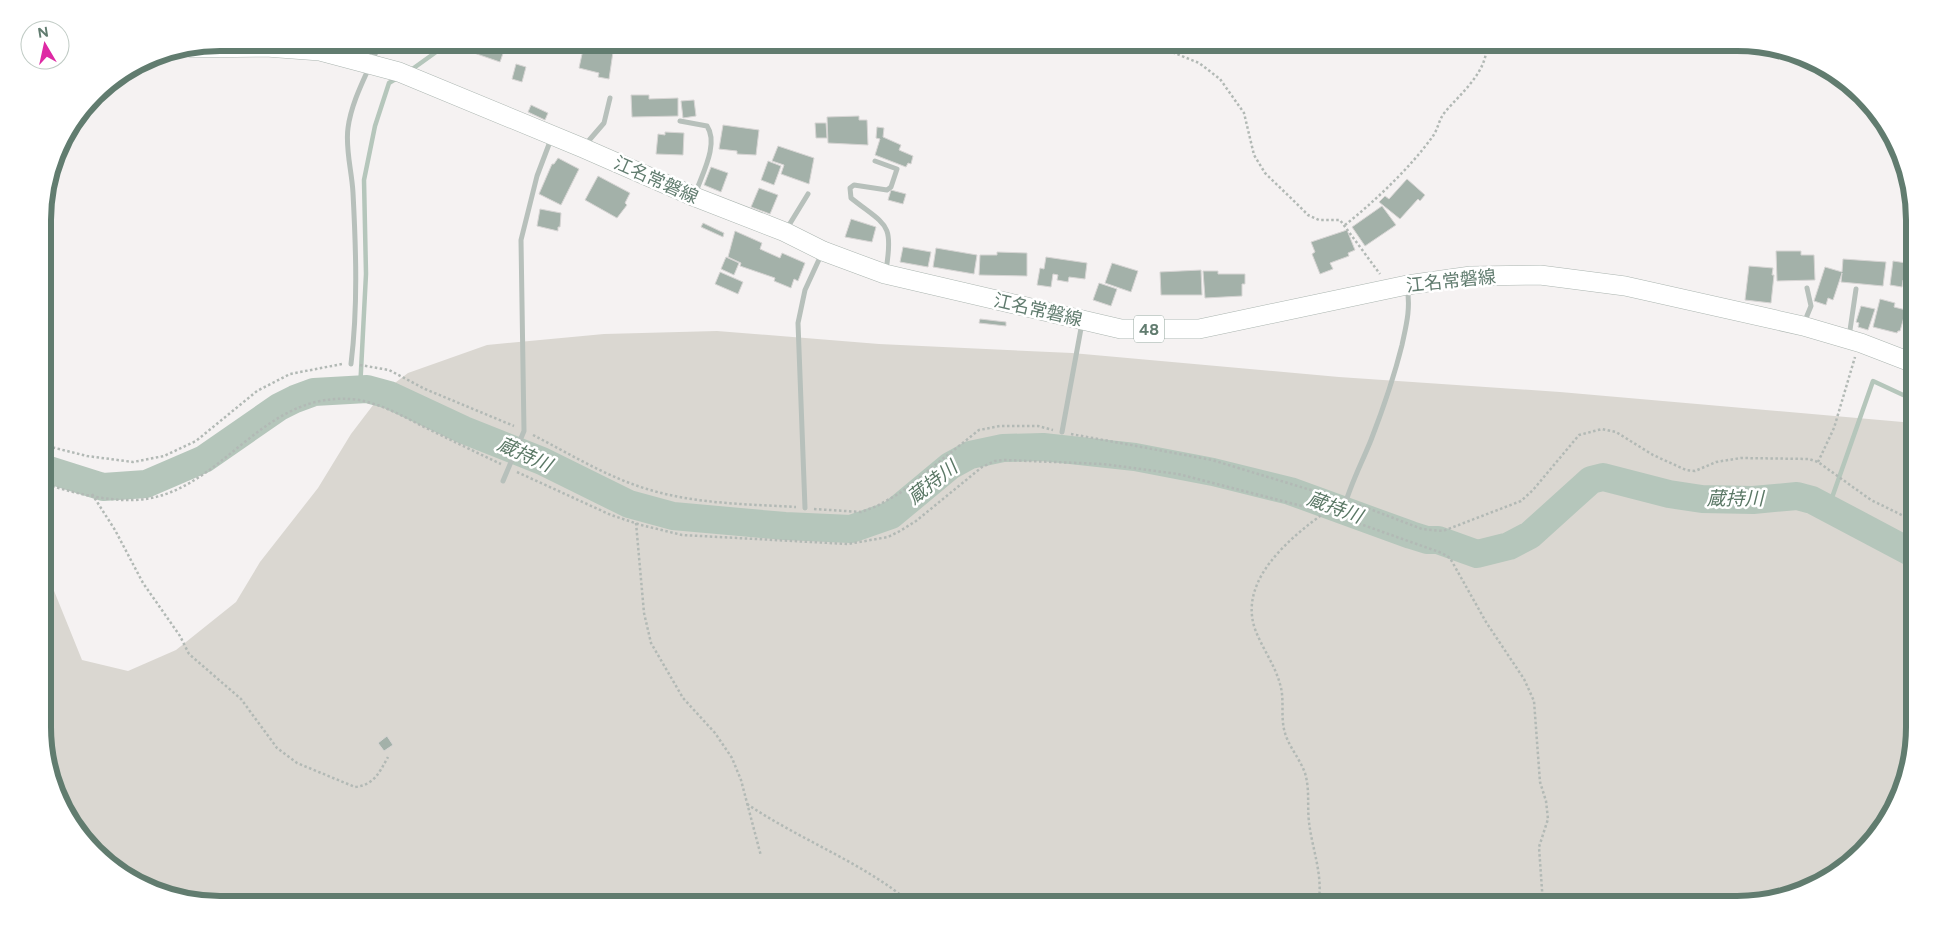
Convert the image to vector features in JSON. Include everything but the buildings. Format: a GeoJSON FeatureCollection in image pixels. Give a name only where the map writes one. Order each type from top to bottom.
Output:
{"type":"FeatureCollection","features":[{"type":"Feature","properties":{"kind":"main road","name":"江名常磐線"},"geometry":{"type":"LineString","coordinates":[[320,51],[406,75],[584,148],[695,197],[784,232],[824,251],[885,274],[1121,329],[1198,329],[1406,285],[1471,276],[1540,275],[1625,286],[1803,326],[1854,341],[1906,360]]}},
{"type":"Feature","properties":{"kind":"street"},"geometry":{"type":"LineString","coordinates":[[351,364],[355,330],[356,277],[353,180],[347,130],[352,109],[377,51]]}},
{"type":"Feature","properties":{"kind":"street"},"geometry":{"type":"LineString","coordinates":[[584,148],[604,123],[610,98]]}},
{"type":"Feature","properties":{"kind":"street"},"geometry":{"type":"LineString","coordinates":[[680,121],[707,126],[710,132],[711,147],[695,197]]}},
{"type":"Feature","properties":{"kind":"street"},"geometry":{"type":"LineString","coordinates":[[502,481],[524,431],[521,240],[537,176],[552,136]]}},
{"type":"Feature","properties":{"kind":"street"},"geometry":{"type":"LineString","coordinates":[[874,161],[897,170],[892,187],[887,190],[854,185],[850,188],[850,193],[851,198],[886,226],[890,233],[890,247],[885,274]]}},
{"type":"Feature","properties":{"kind":"street"},"geometry":{"type":"LineString","coordinates":[[784,232],[808,194]]}},
{"type":"Feature","properties":{"kind":"street"},"geometry":{"type":"LineString","coordinates":[[805,508],[798,323],[805,290],[824,251]]}},
{"type":"Feature","properties":{"kind":"street"},"geometry":{"type":"LineString","coordinates":[[1342,515],[1345,500],[1371,440],[1396,371],[1410,302],[1406,285]]}},
{"type":"Feature","properties":{"kind":"street"},"geometry":{"type":"LineString","coordinates":[[1803,326],[1811,306],[1807,288]]}},
{"type":"Feature","properties":{"kind":"street"},"geometry":{"type":"LineString","coordinates":[[1854,341],[1856,289]]}},
{"type":"Feature","properties":{"kind":"street"},"geometry":{"type":"LineString","coordinates":[[1062,432],[1082,320]]}},
{"type":"Feature","properties":{"kind":"path"},"geometry":{"type":"LineString","coordinates":[[1171,51],[1199,63],[1220,79],[1244,113],[1247,133],[1254,155],[1261,167],[1308,216],[1319,220],[1340,220],[1380,272],[1388,288]]}},
{"type":"Feature","properties":{"kind":"path"},"geometry":{"type":"LineString","coordinates":[[1344,225],[1365,210],[1422,150],[1434,134],[1444,113],[1455,102],[1486,58],[1486,51]]}},
{"type":"Feature","properties":{"kind":"path"},"geometry":{"type":"LineString","coordinates":[[1818,462],[1834,428],[1854,341]]}},
{"type":"Feature","properties":{"kind":"path"},"geometry":{"type":"LineString","coordinates":[[52,447],[87,456],[133,462],[164,456],[196,440],[257,391],[290,374],[332,364],[351,364],[389,370],[425,388],[524,431],[617,479],[648,490],[688,499],[861,512],[877,506],[900,493],[979,430],[1000,426],[1038,426],[1102,442],[1212,460],[1345,500],[1422,529],[1443,531],[1521,501],[1533,490],[1579,435],[1602,429],[1616,432],[1653,455],[1686,470],[1695,471],[1716,462],[1741,458],[1809,459],[1818,462],[1871,500],[1906,517]]}},
{"type":"Feature","properties":{"kind":"path"},"geometry":{"type":"LineString","coordinates":[[51,485],[92,494],[133,500],[154,496],[176,489],[196,479],[215,467],[266,424],[284,414],[324,401],[359,400],[396,413],[509,468],[636,524],[682,535],[832,544],[869,541],[888,537],[908,526],[982,467],[1005,460],[1103,464],[1178,474],[1324,513],[1342,515],[1358,524],[1442,553],[1450,558],[1486,622],[1524,679],[1534,701],[1540,782],[1546,801],[1548,819],[1538,847],[1542,895]]}},
{"type":"Feature","properties":{"kind":"path"},"geometry":{"type":"LineString","coordinates":[[92,494],[115,530],[143,584],[180,636],[189,654],[240,699],[276,748],[297,763],[355,788],[365,786],[374,780],[388,758]]}},
{"type":"Feature","properties":{"kind":"path"},"geometry":{"type":"LineString","coordinates":[[1318,895],[1319,884],[1309,819],[1308,786],[1302,765],[1285,735],[1280,685],[1255,627],[1252,613],[1253,597],[1258,584],[1277,554],[1302,529],[1324,513]]}},
{"type":"Feature","properties":{"kind":"path"},"geometry":{"type":"LineString","coordinates":[[636,524],[644,613],[651,643],[683,698],[715,733],[732,758],[741,780],[761,856]]}},
{"type":"Feature","properties":{"kind":"path"},"geometry":{"type":"LineString","coordinates":[[746,803],[803,839],[869,874],[900,896]]}},
{"type":"Feature","properties":{"kind":"shaded area"},"geometry":{"type":"Polygon","coordinates":[[[717,331],[879,344],[1072,353],[1339,377],[1560,392],[1906,422],[1906,727],[1900,771],[1893,791],[1877,821],[1848,854],[1812,878],[1791,887],[1770,893],[1748,895],[220,896],[187,893],[156,883],[117,861],[101,846],[86,830],[74,811],[57,771],[51,727],[51,584],[82,660],[128,671],[176,650],[236,602],[260,562],[318,488],[351,434],[383,392],[408,373],[487,345],[604,334],[717,331]]]}},
{"type":"Feature","properties":{"kind":"waterway"},"geometry":{"type":"LineString","coordinates":[[411,70],[437,51]]}},
{"type":"Feature","properties":{"kind":"waterway"},"geometry":{"type":"LineString","coordinates":[[360,390],[366,274],[364,180],[375,126],[389,83],[397,78]]}},
{"type":"Feature","properties":{"kind":"waterway"},"geometry":{"type":"LineString","coordinates":[[1828,509],[1873,381],[1906,396]]}},
{"type":"Feature","properties":{"kind":"waterway","name":"蔵持川"},"geometry":{"type":"LineString","coordinates":[[51,471],[103,487],[146,484],[204,459],[279,407],[295,399],[314,392],[367,389],[389,395],[464,430],[542,461],[629,504],[673,516],[785,526],[851,529],[891,515],[950,466],[970,455],[1003,448],[1043,447],[1135,457],[1213,472],[1290,491],[1411,535],[1427,540],[1438,540],[1477,554],[1509,546],[1530,535],[1591,480],[1603,477],[1669,494],[1702,499],[1753,500],[1797,496],[1812,500],[1906,550]]}}]}
